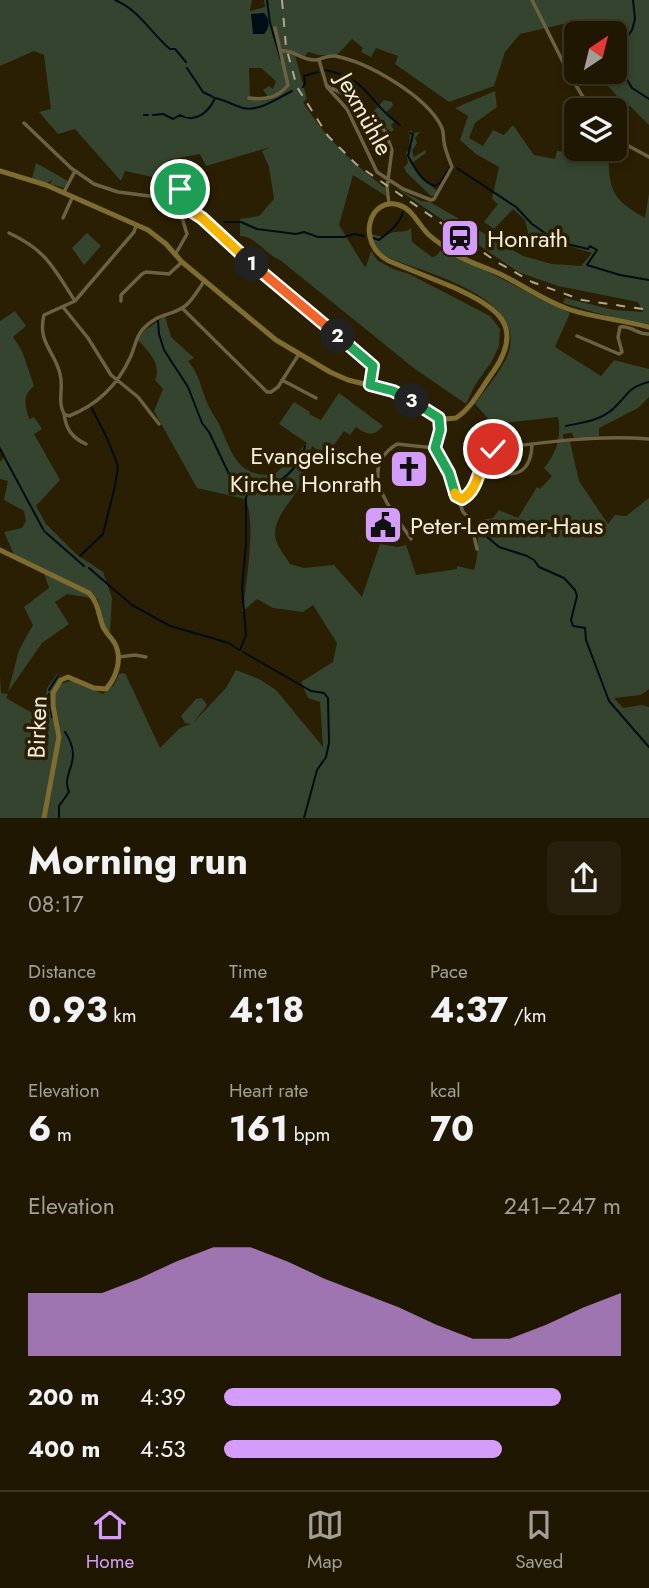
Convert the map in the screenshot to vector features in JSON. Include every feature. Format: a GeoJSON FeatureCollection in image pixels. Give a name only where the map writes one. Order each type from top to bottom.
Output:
{"type":"FeatureCollection","features":[{"type":"Feature","properties":{"kind":"street"},"geometry":{"type":"LineString","coordinates":[[532,0],[584,98]]}},
{"type":"Feature","properties":{"kind":"street"},"geometry":{"type":"LineString","coordinates":[[249,98],[270,99],[286,89],[288,81],[275,28]]}},
{"type":"Feature","properties":{"kind":"street","name":"Jexmühle"},"geometry":{"type":"LineString","coordinates":[[280,51],[289,50],[304,58],[319,60],[324,56],[336,57],[388,78],[429,109],[443,128],[444,143],[452,167],[434,199],[418,195],[377,172],[347,108],[328,91],[319,60]]}},
{"type":"Feature","properties":{"kind":"street"},"geometry":{"type":"LineString","coordinates":[[326,85],[349,97],[385,131],[392,150],[388,180]]}},
{"type":"Feature","properties":{"kind":"street"},"geometry":{"type":"LineString","coordinates":[[24,123],[75,171],[99,186],[180,204],[202,218],[267,278],[372,363],[370,385]]}},
{"type":"Feature","properties":{"kind":"street"},"geometry":{"type":"LineString","coordinates":[[627,145],[649,156]]}},
{"type":"Feature","properties":{"kind":"street"},"geometry":{"type":"LineString","coordinates":[[0,171],[39,183],[161,239],[182,262],[276,340],[339,377],[404,396],[439,418],[456,418],[469,406],[501,361],[506,350],[507,332],[501,317],[481,300],[376,253],[368,235],[370,223],[380,208],[389,204],[403,206],[428,234],[449,250],[500,273],[542,297],[569,309],[649,327]]}},
{"type":"Feature","properties":{"kind":"street"},"geometry":{"type":"LineString","coordinates":[[64,194],[75,171]]}},
{"type":"Feature","properties":{"kind":"street"},"geometry":{"type":"LineString","coordinates":[[160,180],[184,192],[179,208],[187,234],[175,255]]}},
{"type":"Feature","properties":{"kind":"street","name":"Jexmühle"},"geometry":{"type":"LineString","coordinates":[[388,180],[389,204]]}},
{"type":"Feature","properties":{"kind":"street"},"geometry":{"type":"LineString","coordinates":[[62,218],[72,198]]}},
{"type":"Feature","properties":{"kind":"street"},"geometry":{"type":"LineString","coordinates":[[86,444],[75,438],[68,429],[60,402],[60,370],[46,347],[42,325],[44,315],[75,301],[134,232],[136,226]]}},
{"type":"Feature","properties":{"kind":"street"},"geometry":{"type":"LineString","coordinates":[[9,233],[26,241],[45,256],[75,301]]}},
{"type":"Feature","properties":{"kind":"street"},"geometry":{"type":"LineString","coordinates":[[121,301],[121,295],[142,274],[169,274],[182,262]]}},
{"type":"Feature","properties":{"kind":"street"},"geometry":{"type":"LineString","coordinates":[[64,414],[68,415],[91,405],[119,380],[132,355],[136,338],[143,329],[159,316],[188,304],[205,280]]}},
{"type":"Feature","properties":{"kind":"street"},"geometry":{"type":"LineString","coordinates":[[63,307],[88,338],[111,374],[138,397],[159,424]]}},
{"type":"Feature","properties":{"kind":"street"},"geometry":{"type":"LineString","coordinates":[[182,308],[264,390],[271,392],[299,354]]}},
{"type":"Feature","properties":{"kind":"street"},"geometry":{"type":"LineString","coordinates":[[577,336],[619,354],[622,352],[618,337],[621,327],[649,334]]}},
{"type":"Feature","properties":{"kind":"street"},"geometry":{"type":"LineString","coordinates":[[282,380],[316,398]]}},
{"type":"Feature","properties":{"kind":"street"},"geometry":{"type":"LineString","coordinates":[[439,418],[440,430],[435,448],[449,473],[463,512],[470,519],[477,549]]}},
{"type":"Feature","properties":{"kind":"street"},"geometry":{"type":"LineString","coordinates":[[459,498],[470,494],[488,450],[576,440],[649,439]]}},
{"type":"Feature","properties":{"kind":"street"},"geometry":{"type":"LineString","coordinates":[[411,539],[388,504],[379,484],[377,467],[385,453],[397,444],[435,448]]}},
{"type":"Feature","properties":{"kind":"street"},"geometry":{"type":"LineString","coordinates":[[481,468],[504,475],[519,472],[531,459],[532,444]]}},
{"type":"Feature","properties":{"kind":"street"},"geometry":{"type":"LineString","coordinates":[[0,550],[89,593],[96,601],[102,624],[114,642],[119,657],[146,657]]}},
{"type":"Feature","properties":{"kind":"street","name":"Birken"},"geometry":{"type":"LineString","coordinates":[[44,818],[59,741],[52,700],[56,685],[68,677],[98,690],[106,689],[116,673],[119,657]]}},
{"type":"Feature","properties":{"kind":"green space"},"geometry":{"type":"Polygon","coordinates":[[[0,0],[252,0],[250,11],[265,7],[264,0],[649,0],[649,125],[627,106],[627,98],[619,98],[607,85],[627,84],[627,21],[564,21],[564,24],[520,34],[505,52],[494,86],[449,102],[395,64],[398,56],[376,48],[371,57],[361,52],[363,48],[352,39],[337,55],[308,52],[305,56],[297,53],[295,55],[307,99],[303,102],[340,149],[385,188],[386,196],[353,175],[339,225],[364,266],[366,267],[371,251],[377,260],[393,269],[409,274],[490,316],[500,329],[499,346],[466,404],[415,369],[280,260],[250,239],[240,236],[240,219],[259,216],[274,199],[269,167],[262,151],[270,147],[206,166],[200,154],[168,160],[166,180],[125,171],[121,181],[75,129],[58,134],[39,112],[51,109],[44,55],[34,51],[0,66],[0,0]],[[249,68],[250,98],[269,98],[263,90],[269,86],[273,89],[276,81],[261,68],[249,68]]]}},
{"type":"Feature","properties":{"kind":"green space"},"geometry":{"type":"Polygon","coordinates":[[[495,91],[497,107],[475,123],[469,138],[483,146],[493,130],[504,135],[513,125],[534,155],[555,159],[557,151],[564,152],[564,161],[603,161],[609,164],[609,175],[617,197],[628,208],[645,218],[649,193],[649,324],[607,316],[563,303],[565,298],[614,310],[643,312],[638,302],[558,286],[518,272],[396,188],[421,201],[430,202],[523,256],[552,264],[581,266],[592,253],[542,238],[529,237],[525,220],[513,209],[494,229],[484,222],[498,204],[492,199],[499,167],[476,154],[460,140],[468,116],[455,108],[495,91]]]}},
{"type":"Feature","properties":{"kind":"green space"},"geometry":{"type":"Polygon","coordinates":[[[384,100],[392,102],[393,106],[386,112],[395,121],[391,125],[394,130],[391,132],[371,114],[384,100]]]}},
{"type":"Feature","properties":{"kind":"green space"},"geometry":{"type":"Polygon","coordinates":[[[411,130],[413,133],[420,132],[415,138],[417,143],[412,151],[414,157],[425,150],[426,153],[412,163],[421,177],[437,191],[436,195],[431,196],[404,167],[408,163],[406,152],[409,151],[408,133],[411,130]]]}},
{"type":"Feature","properties":{"kind":"green space"},"geometry":{"type":"Polygon","coordinates":[[[36,163],[68,181],[64,188],[50,184],[52,180],[47,183],[32,178],[36,163]]]}},
{"type":"Feature","properties":{"kind":"green space"},"geometry":{"type":"Polygon","coordinates":[[[411,228],[412,242],[432,257],[442,249],[570,313],[555,347],[601,376],[614,360],[649,369],[649,397],[638,408],[599,428],[599,436],[574,438],[572,433],[563,434],[564,442],[570,442],[579,481],[608,524],[615,515],[626,516],[649,498],[649,689],[641,695],[614,698],[623,708],[642,705],[649,707],[649,818],[0,818],[0,674],[1,693],[8,694],[6,698],[36,715],[43,707],[47,688],[57,674],[60,676],[58,685],[72,680],[103,694],[114,685],[119,674],[125,673],[160,748],[180,728],[191,724],[185,723],[181,716],[196,699],[202,698],[207,705],[193,723],[226,688],[236,670],[259,679],[276,690],[323,747],[320,702],[308,698],[301,682],[333,662],[337,643],[313,605],[303,612],[273,608],[257,599],[242,612],[250,537],[245,499],[197,488],[154,411],[163,389],[155,380],[157,369],[153,358],[138,340],[144,331],[165,316],[171,337],[194,358],[188,361],[232,453],[243,467],[251,472],[274,475],[307,443],[279,424],[294,402],[321,420],[339,393],[383,426],[373,433],[356,427],[350,435],[344,431],[326,456],[312,446],[300,485],[281,514],[275,534],[290,564],[304,568],[334,565],[362,597],[380,544],[397,547],[406,545],[416,575],[457,569],[457,566],[474,570],[482,524],[480,520],[493,518],[499,510],[518,518],[537,487],[540,489],[552,476],[544,468],[557,444],[558,417],[493,424],[475,404],[508,354],[510,334],[503,317],[470,290],[389,258],[373,242],[371,234],[384,237],[411,228]]]}},
{"type":"Feature","properties":{"kind":"green space"},"geometry":{"type":"Polygon","coordinates":[[[87,233],[101,246],[84,265],[72,248],[87,233]]]}},
{"type":"Feature","properties":{"kind":"green space"},"geometry":{"type":"Polygon","coordinates":[[[15,311],[26,326],[13,337],[22,351],[34,386],[26,397],[29,419],[34,417],[42,429],[34,434],[60,480],[36,506],[46,524],[76,554],[103,572],[112,598],[110,632],[104,625],[98,599],[67,594],[55,602],[69,624],[42,643],[8,692],[19,650],[33,625],[24,607],[49,588],[44,573],[15,557],[4,532],[22,528],[26,521],[24,511],[4,500],[8,481],[0,479],[0,462],[5,456],[0,446],[0,321],[15,311]]]}},
{"type":"Feature","properties":{"kind":"shaded area"},"geometry":{"type":"Polygon","coordinates":[[[264,13],[268,21],[267,29],[264,34],[253,34],[251,14],[264,13]]]}},
{"type":"Feature","properties":{"kind":"waterway"},"geometry":{"type":"LineString","coordinates":[[115,0],[131,9],[163,43],[170,49],[175,49],[186,62]]}},
{"type":"Feature","properties":{"kind":"waterway"},"geometry":{"type":"LineString","coordinates":[[267,0],[270,23],[281,60]]}},
{"type":"Feature","properties":{"kind":"waterway"},"geometry":{"type":"LineString","coordinates":[[633,0],[635,19],[632,30],[622,44],[622,59],[626,78],[632,88],[649,99]]}},
{"type":"Feature","properties":{"kind":"waterway"},"geometry":{"type":"LineString","coordinates":[[187,68],[203,92],[213,97]]}},
{"type":"Feature","properties":{"kind":"waterway"},"geometry":{"type":"LineString","coordinates":[[325,70],[340,74],[360,85],[400,125]]}},
{"type":"Feature","properties":{"kind":"waterway"},"geometry":{"type":"LineString","coordinates":[[303,87],[304,76],[318,72]]}},
{"type":"Feature","properties":{"kind":"waterway"},"geometry":{"type":"LineString","coordinates":[[153,115],[163,114],[173,119],[180,115],[196,117],[205,112],[215,98],[243,108],[255,108],[292,91]]}},
{"type":"Feature","properties":{"kind":"waterway"},"geometry":{"type":"LineString","coordinates":[[410,133],[413,134],[408,156],[413,165],[426,181],[435,186],[440,183]]}},
{"type":"Feature","properties":{"kind":"waterway"},"geometry":{"type":"LineString","coordinates":[[441,181],[450,167]]}},
{"type":"Feature","properties":{"kind":"waterway"},"geometry":{"type":"LineString","coordinates":[[457,168],[516,207],[532,224],[558,242],[588,249],[590,246],[597,250],[587,265],[649,280]]}},
{"type":"Feature","properties":{"kind":"waterway"},"geometry":{"type":"LineString","coordinates":[[373,238],[379,240],[390,231],[403,212]]}},
{"type":"Feature","properties":{"kind":"waterway"},"geometry":{"type":"LineString","coordinates":[[224,222],[241,222],[257,229],[296,234],[304,232],[318,237],[344,237],[354,234],[364,236]]}},
{"type":"Feature","properties":{"kind":"waterway"},"geometry":{"type":"LineString","coordinates":[[158,321],[164,350],[188,387],[202,423],[229,474],[244,486],[246,494]]}},
{"type":"Feature","properties":{"kind":"waterway"},"geometry":{"type":"LineString","coordinates":[[566,426],[603,416],[632,389],[649,382]]}},
{"type":"Feature","properties":{"kind":"waterway"},"geometry":{"type":"LineString","coordinates":[[80,556],[103,534],[118,466],[91,407]]}},
{"type":"Feature","properties":{"kind":"waterway"},"geometry":{"type":"LineString","coordinates":[[240,650],[246,635],[242,587],[246,497],[250,491],[258,491],[288,474],[305,446]]}},
{"type":"Feature","properties":{"kind":"waterway"},"geometry":{"type":"LineString","coordinates":[[0,449],[43,529]]}},
{"type":"Feature","properties":{"kind":"waterway"},"geometry":{"type":"LineString","coordinates":[[479,530],[499,547],[527,556],[539,567],[564,578],[575,590],[577,596],[571,620],[573,626],[585,628],[586,640],[609,701],[649,747]]}},
{"type":"Feature","properties":{"kind":"waterway"},"geometry":{"type":"LineString","coordinates":[[44,531],[84,566]]}},
{"type":"Feature","properties":{"kind":"waterway"},"geometry":{"type":"LineString","coordinates":[[89,568],[132,605],[170,626],[229,643],[239,650]]}},
{"type":"Feature","properties":{"kind":"waterway"},"geometry":{"type":"LineString","coordinates":[[243,652],[311,691],[324,693],[328,698],[329,743],[326,757],[317,770],[304,818]]}},
{"type":"Feature","properties":{"kind":"waterway"},"geometry":{"type":"LineString","coordinates":[[49,690],[58,676]]}},
{"type":"Feature","properties":{"kind":"waterway"},"geometry":{"type":"LineString","coordinates":[[49,694],[52,717]]}},
{"type":"Feature","properties":{"kind":"waterway"},"geometry":{"type":"LineString","coordinates":[[59,818],[59,806],[69,792],[67,778],[73,759],[71,742],[65,732]]}},
{"type":"Feature","properties":{"kind":"railway"},"geometry":{"type":"LineString","coordinates":[[282,0],[286,47],[297,87],[328,136],[356,164],[497,262],[532,282],[582,300],[649,310]]}},
{"type":"Feature","properties":{"kind":"place","name":"Honrath"},"geometry":{"type":"Point","coordinates":[460,238]}},
{"type":"Feature","properties":{"kind":"place","name":"Evangelische Kirche Honrath"},"geometry":{"type":"Point","coordinates":[409,469]}},
{"type":"Feature","properties":{"kind":"place","name":"Peter-Lemmer-Haus"},"geometry":{"type":"Point","coordinates":[383,525]}},
{"type":"Feature","properties":{"kind":"route"},"geometry":{"type":"LineString","coordinates":[[180,189],[184,192],[180,204],[196,212],[267,278],[372,363],[370,385],[404,396],[439,418],[439,440],[435,448],[449,473],[456,496],[467,498],[488,450],[493,449]]}}]}
